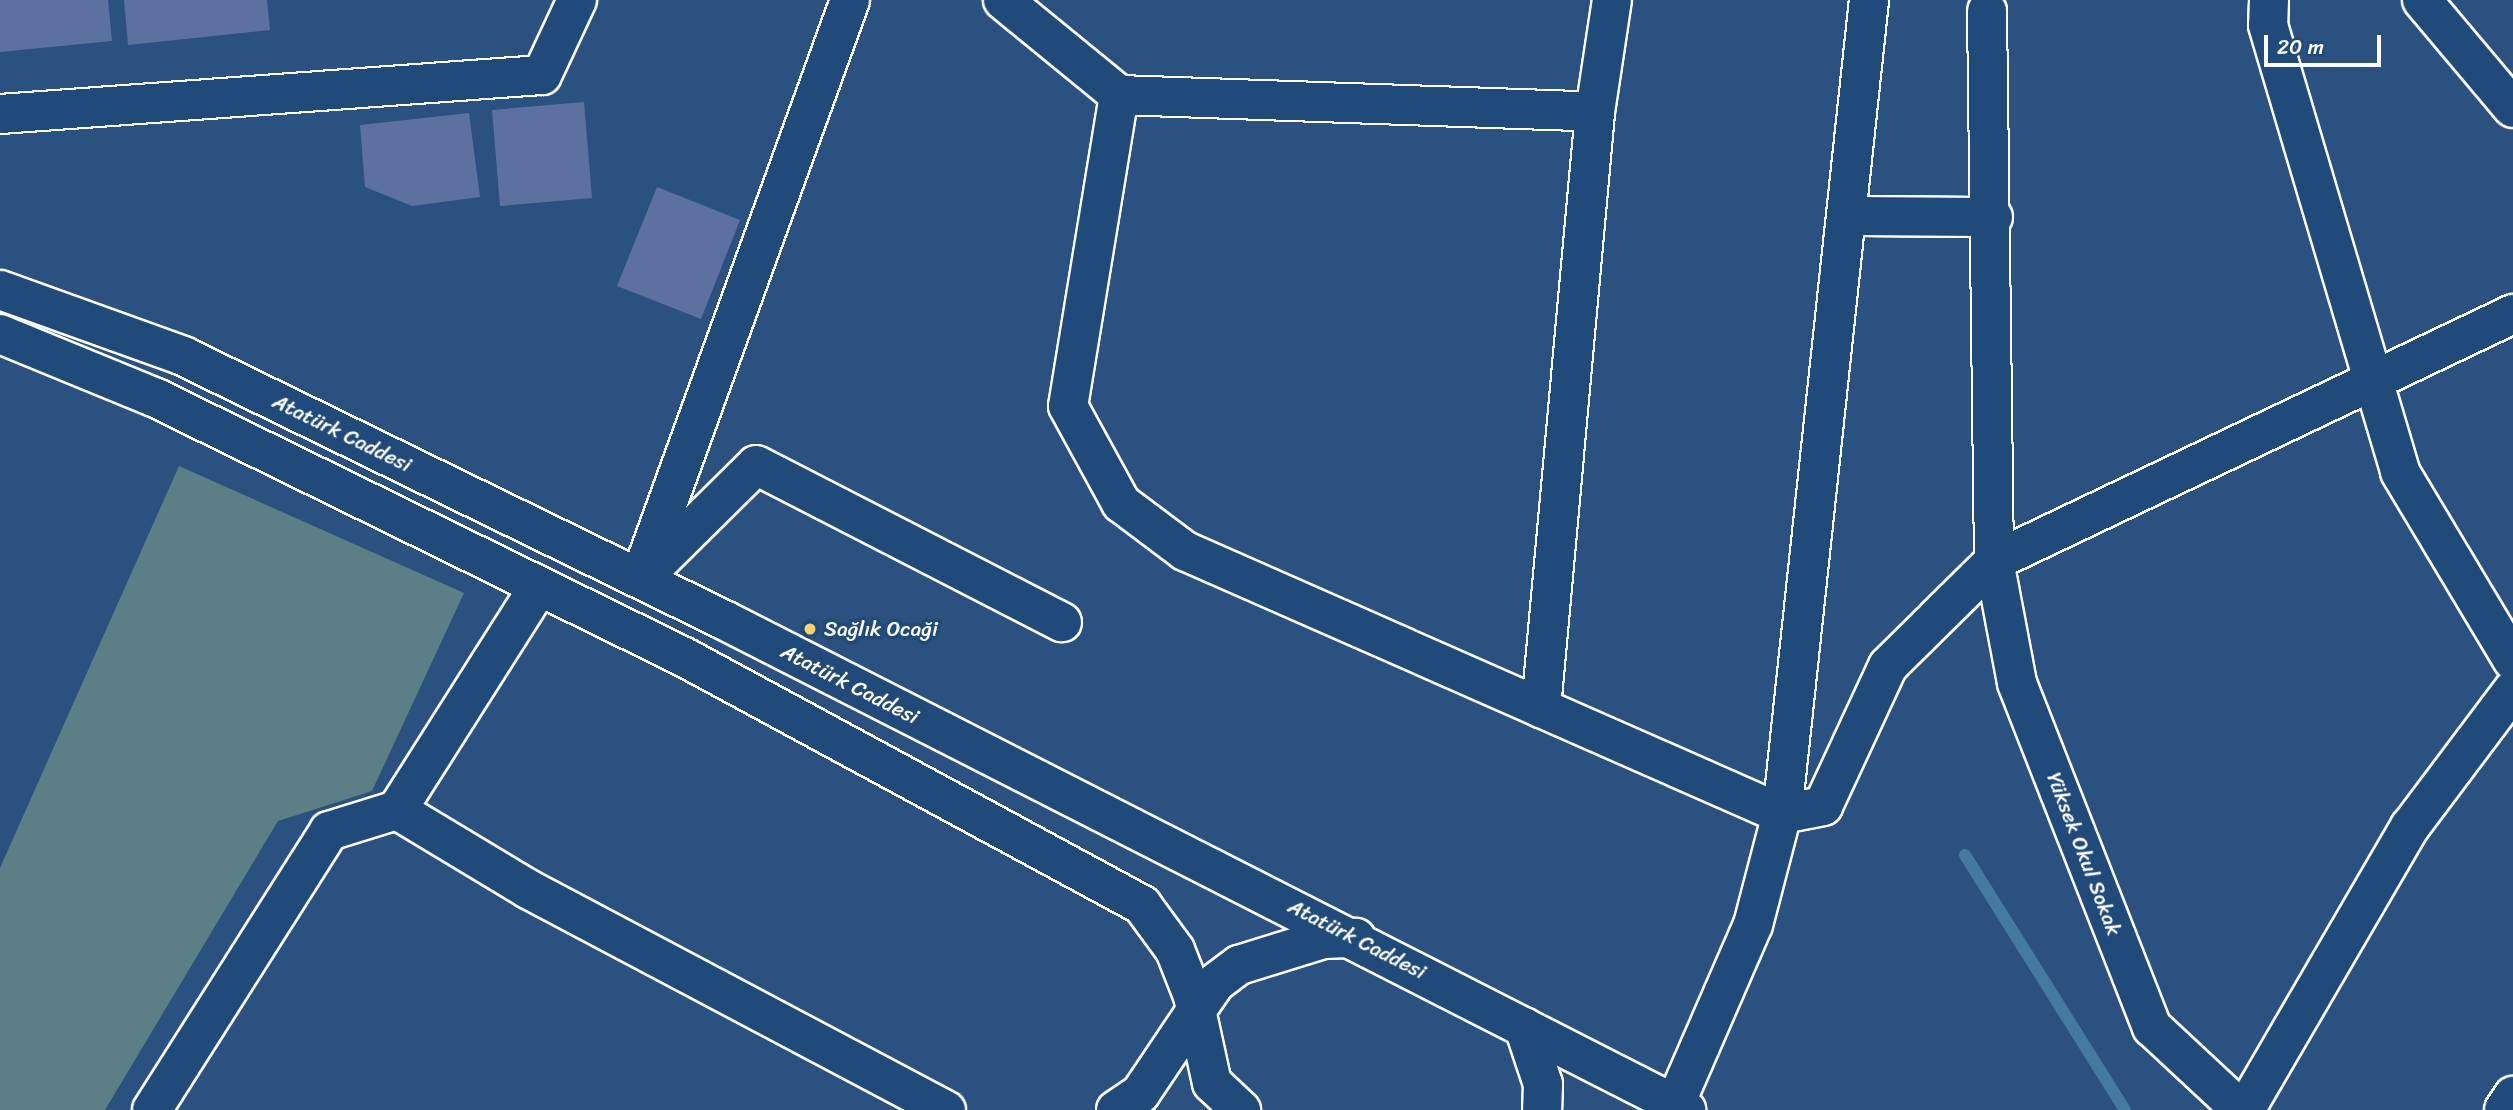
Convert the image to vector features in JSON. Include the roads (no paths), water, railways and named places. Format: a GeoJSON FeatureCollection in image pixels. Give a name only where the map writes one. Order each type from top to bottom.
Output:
{"type":"FeatureCollection","features":[{"type":"Feature","properties":{"kind":"street"},"geometry":{"type":"LineString","coordinates":[[0,114],[542,75],[577,0]]}},
{"type":"Feature","properties":{"kind":"street"},"geometry":{"type":"LineString","coordinates":[[640,579],[850,0]]}},
{"type":"Feature","properties":{"kind":"street"},"geometry":{"type":"LineString","coordinates":[[1003,0],[1119,95],[1595,112]]}},
{"type":"Feature","properties":{"kind":"street"},"geometry":{"type":"LineString","coordinates":[[1541,708],[1595,112],[1612,0]]}},
{"type":"Feature","properties":{"kind":"street"},"geometry":{"type":"LineString","coordinates":[[1680,1107],[1753,925],[1782,814],[1868,0]]}},
{"type":"Feature","properties":{"kind":"street"},"geometry":{"type":"LineString","coordinates":[[2269,0],[2268,25],[2400,472],[2513,661]]}},
{"type":"Feature","properties":{"kind":"street"},"geometry":{"type":"LineString","coordinates":[[2421,0],[2513,108]]}},
{"type":"Feature","properties":{"kind":"street","name":"Yüksek Okul Sokak"},"geometry":{"type":"LineString","coordinates":[[1987,11],[1993,217],[1994,561],[2017,683],[2152,1027],[2243,1110]]}},
{"type":"Feature","properties":{"kind":"street"},"geometry":{"type":"LineString","coordinates":[[1119,95],[1068,406],[1121,503],[1185,551],[1782,814],[1823,806],[1888,666],[1994,561],[2373,385],[2513,314]]}},
{"type":"Feature","properties":{"kind":"street"},"geometry":{"type":"LineString","coordinates":[[1846,216],[1993,217]]}},
{"type":"Feature","properties":{"kind":"street","name":"Atatürk Caddesi"},"geometry":{"type":"LineString","coordinates":[[0,290],[183,356],[640,579],[1356,938],[1680,1107]]}},
{"type":"Feature","properties":{"kind":"street"},"geometry":{"type":"LineString","coordinates":[[0,334],[156,398],[684,657],[1142,905],[1175,950],[1195,1012],[1212,1083],[1241,1110]]}},
{"type":"Feature","properties":{"kind":"street"},"geometry":{"type":"LineString","coordinates":[[640,579],[756,465],[1062,622]]}},
{"type":"Feature","properties":{"kind":"street"},"geometry":{"type":"LineString","coordinates":[[152,1110],[329,831],[397,810],[539,586]]}},
{"type":"Feature","properties":{"kind":"street"},"geometry":{"type":"LineString","coordinates":[[2243,1110],[2410,827],[2513,690]]}},
{"type":"Feature","properties":{"kind":"street"},"geometry":{"type":"LineString","coordinates":[[397,810],[528,889],[946,1110]]}},
{"type":"Feature","properties":{"kind":"street"},"geometry":{"type":"LineString","coordinates":[[1116,1110],[1140,1094],[1215,983],[1239,965],[1323,939],[1356,938]]}},
{"type":"Feature","properties":{"kind":"street"},"geometry":{"type":"LineString","coordinates":[[1524,1027],[1543,1084],[1542,1110]]}},
{"type":"Feature","properties":{"kind":"street"},"geometry":{"type":"LineString","coordinates":[[2504,1110],[2513,1096]]}},
{"type":"Feature","properties":{"kind":"waterway"},"geometry":{"type":"LineString","coordinates":[[1965,855],[2125,1110]]}},
{"type":"Feature","properties":{"kind":"place","name":"Sağlık Ocaği"},"geometry":{"type":"Point","coordinates":[810,629]}}]}
